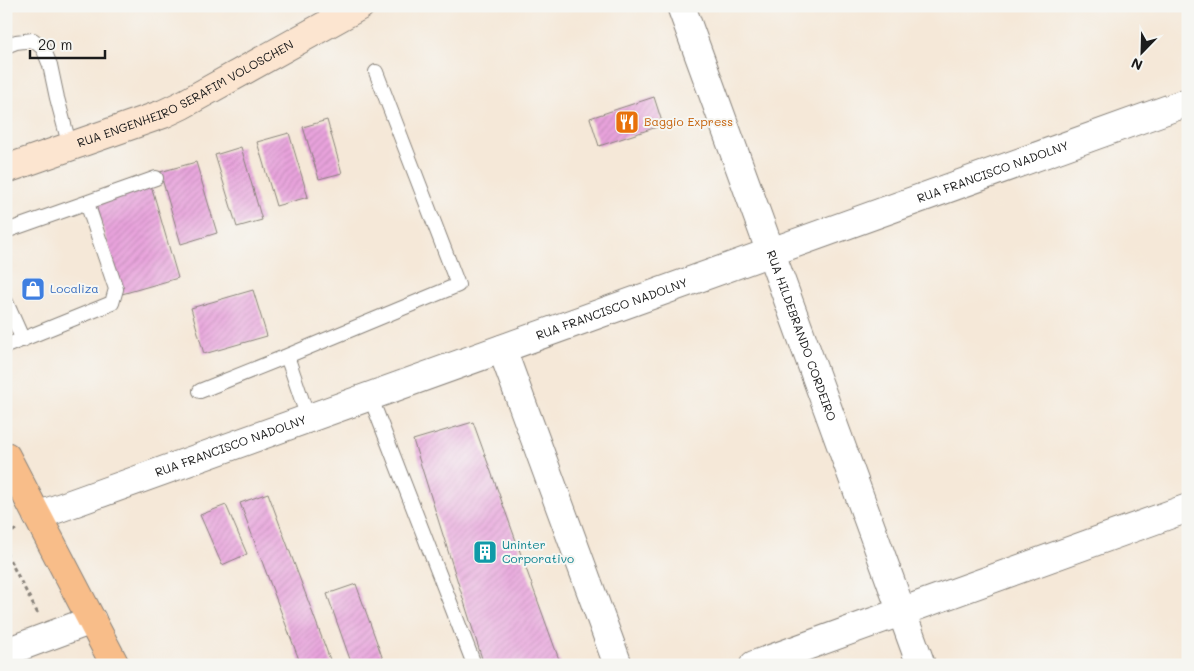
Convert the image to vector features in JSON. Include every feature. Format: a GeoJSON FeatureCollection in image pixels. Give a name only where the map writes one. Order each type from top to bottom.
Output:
{"type":"FeatureCollection","features":[{"type":"Feature","properties":{"kind":"main road"},"geometry":{"type":"LineString","coordinates":[[6,456],[110,655]]}},
{"type":"Feature","properties":{"kind":"street","name":"RUA ENGENHEIRO SERAFIM VOLOSCHEN"},"geometry":{"type":"LineString","coordinates":[[6,169],[148,120],[182,105],[360,6]]}},
{"type":"Feature","properties":{"kind":"street","name":"RUA HILDEBRANDO CORDEIRO"},"geometry":{"type":"LineString","coordinates":[[681,6],[921,665]]}},
{"type":"Feature","properties":{"kind":"street","name":"RUA FRANCISCO NADOLNY"},"geometry":{"type":"LineString","coordinates":[[37,516],[1188,102]]}},
{"type":"Feature","properties":{"kind":"street"},"geometry":{"type":"LineString","coordinates":[[502,349],[618,665]]}},
{"type":"Feature","properties":{"kind":"street"},"geometry":{"type":"LineString","coordinates":[[754,665],[1188,508]]}},
{"type":"Feature","properties":{"kind":"street"},"geometry":{"type":"LineString","coordinates":[[6,652],[92,620]]}},
{"type":"Feature","properties":{"kind":"street"},"geometry":{"type":"LineString","coordinates":[[110,655],[124,665]]}},
{"type":"Feature","properties":{"kind":"lane"},"geometry":{"type":"LineString","coordinates":[[6,46],[16,42],[33,40],[43,48],[50,64],[70,147]]}},
{"type":"Feature","properties":{"kind":"lane"},"geometry":{"type":"LineString","coordinates":[[200,391],[458,284],[376,72]]}},
{"type":"Feature","properties":{"kind":"lane"},"geometry":{"type":"LineString","coordinates":[[6,231],[156,178]]}},
{"type":"Feature","properties":{"kind":"lane"},"geometry":{"type":"LineString","coordinates":[[6,346],[112,303],[116,289],[87,203]]}},
{"type":"Feature","properties":{"kind":"lane"},"geometry":{"type":"LineString","coordinates":[[6,302],[22,340]]}},
{"type":"Feature","properties":{"kind":"lane"},"geometry":{"type":"LineString","coordinates":[[287,356],[308,418]]}},
{"type":"Feature","properties":{"kind":"lane"},"geometry":{"type":"LineString","coordinates":[[370,396],[472,659]]}},
{"type":"Feature","properties":{"kind":"path"},"geometry":{"type":"LineString","coordinates":[[6,553],[49,636]]}},
{"type":"Feature","properties":{"kind":"building","name":"Baggio Express"},"geometry":{"type":"Polygon","coordinates":[[[654,97],[663,125],[599,146],[590,118],[654,97]]]}},
{"type":"Feature","properties":{"kind":"building"},"geometry":{"type":"Polygon","coordinates":[[[327,120],[342,173],[319,179],[303,127],[327,120]]]}},
{"type":"Feature","properties":{"kind":"building"},"geometry":{"type":"Polygon","coordinates":[[[289,133],[308,197],[276,206],[257,142],[289,133]]]}},
{"type":"Feature","properties":{"kind":"building"},"geometry":{"type":"Polygon","coordinates":[[[241,147],[262,220],[237,227],[215,155],[241,147]]]}},
{"type":"Feature","properties":{"kind":"building"},"geometry":{"type":"Polygon","coordinates":[[[196,162],[217,233],[181,244],[160,172],[196,162]]]}},
{"type":"Feature","properties":{"kind":"building"},"geometry":{"type":"Polygon","coordinates":[[[151,185],[178,278],[122,294],[95,202],[151,185]]]}},
{"type":"Feature","properties":{"kind":"building"},"geometry":{"type":"Polygon","coordinates":[[[253,290],[267,336],[204,354],[191,308],[253,290]]]}},
{"type":"Feature","properties":{"kind":"building","name":"Uninter Corporativo"},"geometry":{"type":"Polygon","coordinates":[[[473,422],[561,665],[484,665],[413,440],[473,422]]]}},
{"type":"Feature","properties":{"kind":"building"},"geometry":{"type":"Polygon","coordinates":[[[268,493],[332,665],[301,665],[240,503],[268,493]]]}},
{"type":"Feature","properties":{"kind":"building"},"geometry":{"type":"Polygon","coordinates":[[[226,505],[247,554],[222,565],[200,515],[226,505]]]}},
{"type":"Feature","properties":{"kind":"building"},"geometry":{"type":"Polygon","coordinates":[[[356,584],[385,665],[352,665],[327,594],[356,584]]]}},
{"type":"Feature","properties":{"kind":"place","name":"Baggio Express"},"geometry":{"type":"Point","coordinates":[627,122]}},
{"type":"Feature","properties":{"kind":"place","name":"Localiza"},"geometry":{"type":"Point","coordinates":[33,289]}},
{"type":"Feature","properties":{"kind":"place","name":"Uninter Corporativo"},"geometry":{"type":"Point","coordinates":[485,552]}}]}
